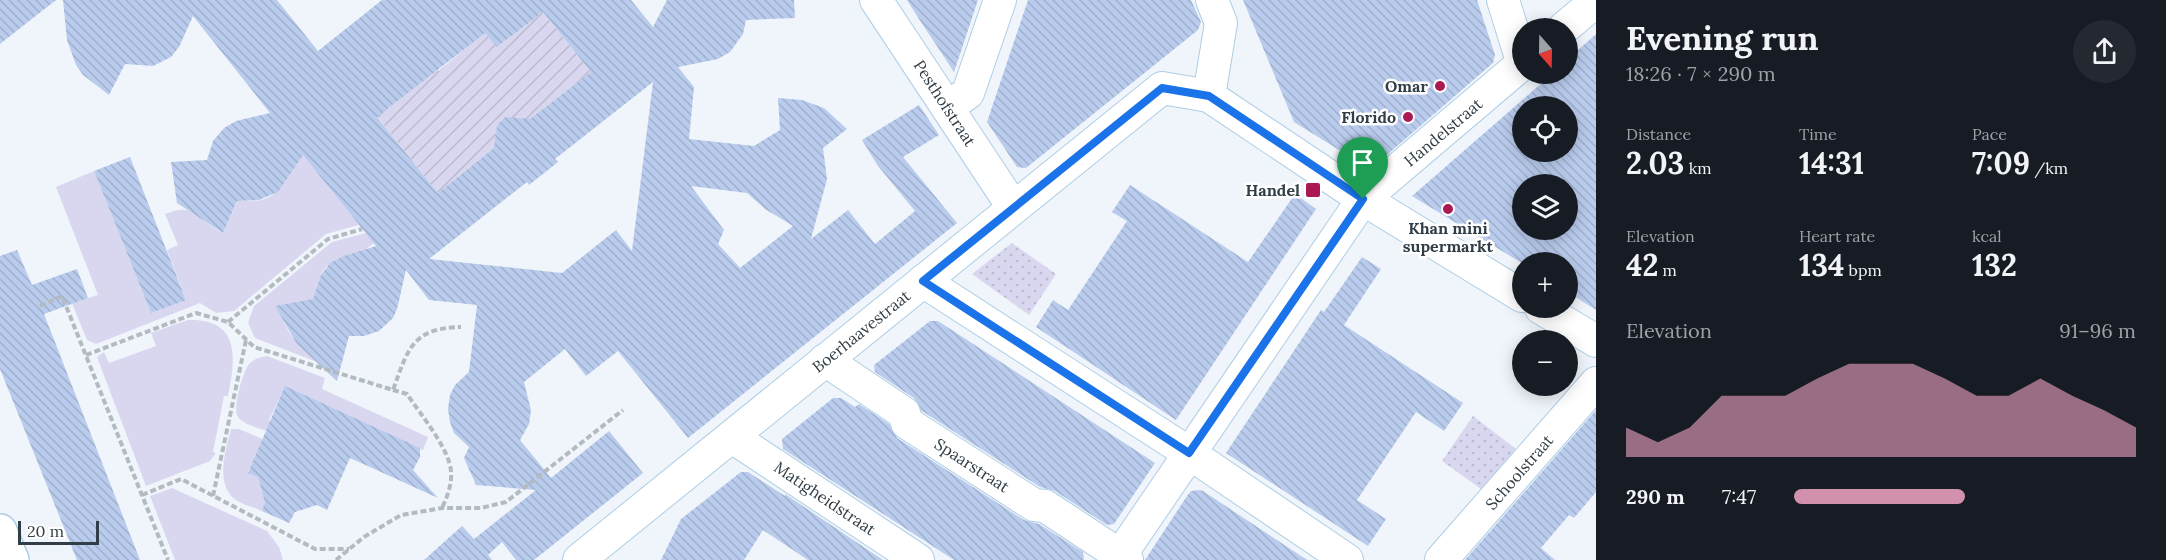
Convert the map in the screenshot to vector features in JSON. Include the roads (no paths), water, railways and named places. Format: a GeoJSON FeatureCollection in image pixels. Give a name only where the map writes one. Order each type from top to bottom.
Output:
{"type":"FeatureCollection","features":[{"type":"Feature","properties":{"kind":"street","name":"Pesthofstraat"},"geometry":{"type":"LineString","coordinates":[[876,0],[1013,207]]}},
{"type":"Feature","properties":{"kind":"street"},"geometry":{"type":"LineString","coordinates":[[948,107],[968,93],[1000,0]]}},
{"type":"Feature","properties":{"kind":"street"},"geometry":{"type":"LineString","coordinates":[[1212,0],[1221,23],[1209,96],[1363,199],[1512,290]]}},
{"type":"Feature","properties":{"kind":"street"},"geometry":{"type":"LineString","coordinates":[[1503,0],[1512,29]]}},
{"type":"Feature","properties":{"kind":"street"},"geometry":{"type":"LineString","coordinates":[[1576,18],[1596,1]]}},
{"type":"Feature","properties":{"kind":"street","name":"Handelstraat"},"geometry":{"type":"LineString","coordinates":[[1121,559],[1189,453],[1363,199],[1512,71]]}},
{"type":"Feature","properties":{"kind":"street","name":"Boerhaavestraat"},"geometry":{"type":"LineString","coordinates":[[579,560],[1162,88],[1209,96]]}},
{"type":"Feature","properties":{"kind":"street"},"geometry":{"type":"LineString","coordinates":[[923,281],[1189,453],[1347,560]]}},
{"type":"Feature","properties":{"kind":"street"},"geometry":{"type":"LineString","coordinates":[[1558,318],[1596,341]]}},
{"type":"Feature","properties":{"kind":"street","name":"Spaarstraat"},"geometry":{"type":"LineString","coordinates":[[825,360],[904,413],[907,423],[1034,505],[1045,506],[1121,559]]}},
{"type":"Feature","properties":{"kind":"street","name":"Schoolstraat"},"geometry":{"type":"LineString","coordinates":[[1441,560],[1596,383]]}},
{"type":"Feature","properties":{"kind":"street","name":"Matigheidstraat"},"geometry":{"type":"LineString","coordinates":[[732,437],[918,560]]}},
{"type":"Feature","properties":{"kind":"street"},"geometry":{"type":"LineString","coordinates":[[0,531],[12,560]]}},
{"type":"Feature","properties":{"kind":"place","name":"Omar"},"geometry":{"type":"Point","coordinates":[1440,86]}},
{"type":"Feature","properties":{"kind":"place","name":"Florido"},"geometry":{"type":"Point","coordinates":[1408,117]}},
{"type":"Feature","properties":{"kind":"place","name":"Handel"},"geometry":{"type":"Point","coordinates":[1313,190]}},
{"type":"Feature","properties":{"kind":"place","name":"Khan mini supermarkt"},"geometry":{"type":"Point","coordinates":[1448,209]}}]}
